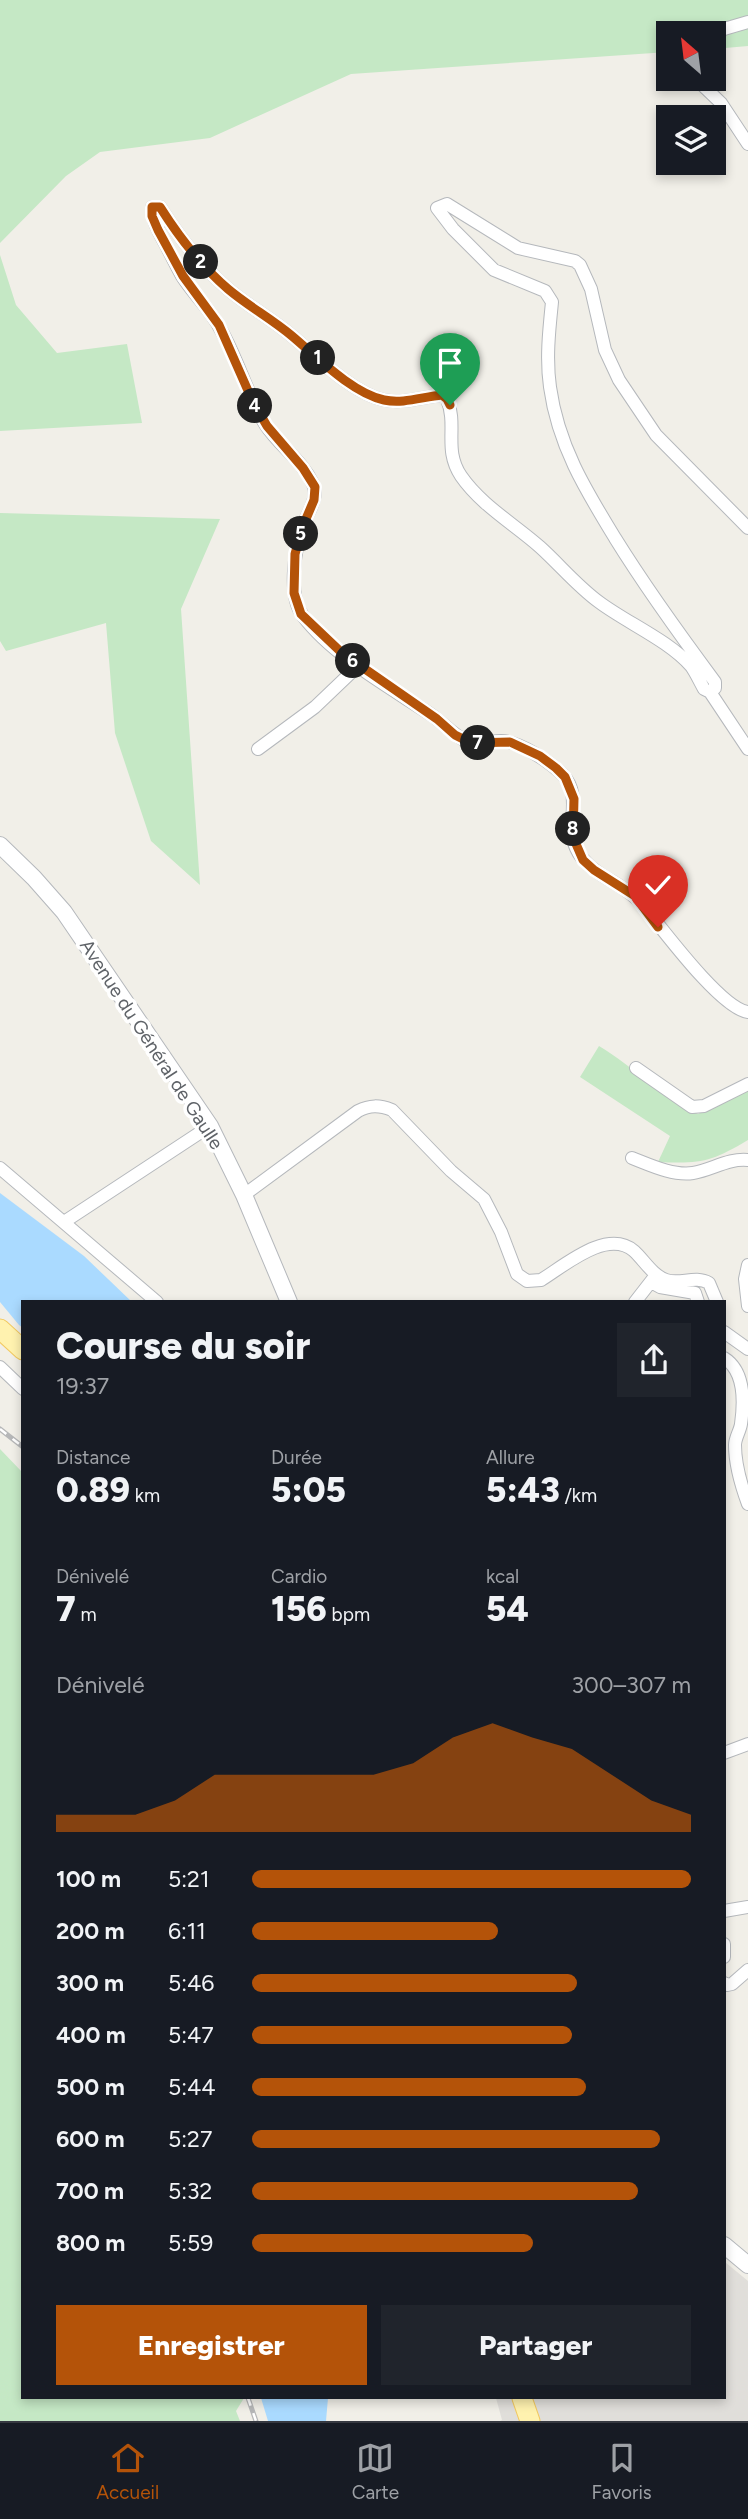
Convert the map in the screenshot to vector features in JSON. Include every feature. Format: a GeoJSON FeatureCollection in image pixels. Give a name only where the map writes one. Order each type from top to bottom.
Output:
{"type":"FeatureCollection","features":[{"type":"Feature","properties":{"kind":"main road"},"geometry":{"type":"LineString","coordinates":[[0,1329],[21,1348]]}},
{"type":"Feature","properties":{"kind":"main road"},"geometry":{"type":"LineString","coordinates":[[0,1338],[21,1357]]}},
{"type":"Feature","properties":{"kind":"main road"},"geometry":{"type":"LineString","coordinates":[[522,2399],[530,2421]]}},
{"type":"Feature","properties":{"kind":"main road"},"geometry":{"type":"LineString","coordinates":[[528,2399],[536,2421]]}},
{"type":"Feature","properties":{"kind":"street"},"geometry":{"type":"LineString","coordinates":[[726,29],[748,22]]}},
{"type":"Feature","properties":{"kind":"street"},"geometry":{"type":"LineString","coordinates":[[708,91],[721,103],[748,144]]}},
{"type":"Feature","properties":{"kind":"street"},"geometry":{"type":"LineString","coordinates":[[710,692],[715,688],[715,682],[634,568],[574,469],[558,425],[550,389],[548,345],[552,302],[549,296],[545,291],[494,270],[453,229],[437,208],[447,204],[518,248],[580,265],[591,289],[605,350],[619,380],[656,435],[748,528]]}},
{"type":"Feature","properties":{"kind":"street"},"geometry":{"type":"LineString","coordinates":[[748,749],[710,692],[704,689],[693,668],[680,655],[598,602],[468,486],[451,454],[452,422],[447,399],[442,395],[414,401],[385,400],[368,394],[328,367],[290,334],[227,288],[182,242],[160,207],[152,207],[152,216],[158,230],[183,276],[219,325],[253,402],[267,426],[303,468],[315,487],[314,500],[295,554],[294,593],[301,614],[342,653],[437,719],[455,735],[471,743],[510,742],[540,756],[556,768],[565,777],[574,799],[573,837],[583,860],[635,896],[658,927],[715,990],[741,1011],[748,1012]]}},
{"type":"Feature","properties":{"kind":"street"},"geometry":{"type":"LineString","coordinates":[[258,749],[315,707],[359,665]]}},
{"type":"Feature","properties":{"kind":"street","name":"Avenue du Général de Gaulle"},"geometry":{"type":"LineString","coordinates":[[0,845],[64,912],[210,1126],[244,1195],[288,1300]]}},
{"type":"Feature","properties":{"kind":"street"},"geometry":{"type":"LineString","coordinates":[[636,1068],[692,1107],[705,1106],[748,1084]]}},
{"type":"Feature","properties":{"kind":"street"},"geometry":{"type":"LineString","coordinates":[[244,1195],[358,1111],[366,1107],[383,1106],[392,1110],[451,1171],[484,1199],[501,1232],[513,1268],[521,1279],[533,1282],[541,1280],[586,1251],[610,1244],[625,1245],[632,1249],[660,1287],[695,1293],[697,1300]]}},
{"type":"Feature","properties":{"kind":"street"},"geometry":{"type":"LineString","coordinates":[[64,1222],[210,1126]]}},
{"type":"Feature","properties":{"kind":"street"},"geometry":{"type":"LineString","coordinates":[[632,1158],[666,1170],[692,1173],[717,1164],[748,1160]]}},
{"type":"Feature","properties":{"kind":"street"},"geometry":{"type":"LineString","coordinates":[[0,1168],[155,1300]]}},
{"type":"Feature","properties":{"kind":"street"},"geometry":{"type":"LineString","coordinates":[[748,1265],[745,1279],[748,1306]]}},
{"type":"Feature","properties":{"kind":"street"},"geometry":{"type":"LineString","coordinates":[[637,1300],[654,1278]]}},
{"type":"Feature","properties":{"kind":"street"},"geometry":{"type":"LineString","coordinates":[[654,1278],[704,1281],[712,1288],[716,1300]]}},
{"type":"Feature","properties":{"kind":"street"},"geometry":{"type":"LineString","coordinates":[[726,1333],[748,1349]]}},
{"type":"Feature","properties":{"kind":"street"},"geometry":{"type":"LineString","coordinates":[[726,1359],[741,1382],[741,1427],[735,1442],[740,1481],[748,1504]]}},
{"type":"Feature","properties":{"kind":"street"},"geometry":{"type":"LineString","coordinates":[[0,1367],[21,1388]]}},
{"type":"Feature","properties":{"kind":"street"},"geometry":{"type":"LineString","coordinates":[[726,1751],[748,1744]]}},
{"type":"Feature","properties":{"kind":"street"},"geometry":{"type":"LineString","coordinates":[[726,1910],[748,1907]]}},
{"type":"Feature","properties":{"kind":"street"},"geometry":{"type":"LineString","coordinates":[[726,1984],[732,1984],[748,1970]]}},
{"type":"Feature","properties":{"kind":"street"},"geometry":{"type":"LineString","coordinates":[[726,2247],[748,2265]]}},
{"type":"Feature","properties":{"kind":"shaded area"},"geometry":{"type":"Polygon","coordinates":[[[726,2263],[748,2281],[748,2421],[500,2421],[502,2420],[496,2399],[726,2399],[726,2263]]]}},
{"type":"Feature","properties":{"kind":"green space"},"geometry":{"type":"Polygon","coordinates":[[[0,0],[748,0],[748,46],[726,48],[726,21],[656,21],[656,53],[351,74],[210,138],[100,152],[66,176],[0,243],[0,0]]]}},
{"type":"Feature","properties":{"kind":"green space"},"geometry":{"type":"Polygon","coordinates":[[[0,255],[16,305],[57,353],[127,344],[142,423],[0,431],[0,255]]]}},
{"type":"Feature","properties":{"kind":"green space"},"geometry":{"type":"Polygon","coordinates":[[[0,513],[220,519],[181,609],[200,885],[151,841],[115,733],[106,623],[6,651],[0,641],[0,513]]]}},
{"type":"Feature","properties":{"kind":"green space"},"geometry":{"type":"Polygon","coordinates":[[[599,1046],[672,1099],[698,1114],[748,1089],[748,1140],[705,1160],[658,1162],[670,1136],[580,1077],[599,1046]]]}},
{"type":"Feature","properties":{"kind":"green space"},"geometry":{"type":"Polygon","coordinates":[[[0,1449],[21,1471],[21,2399],[243,2399],[236,2411],[240,2421],[0,2421],[0,1449]]]}},
{"type":"Feature","properties":{"kind":"water"},"geometry":{"type":"Polygon","coordinates":[[[0,1193],[84,1256],[130,1300],[21,1300],[21,1326],[0,1302],[0,1193]]]}},
{"type":"Feature","properties":{"kind":"water"},"geometry":{"type":"Polygon","coordinates":[[[261,2399],[328,2399],[326,2421],[268,2421],[261,2399]]]}},
{"type":"Feature","properties":{"kind":"railway"},"geometry":{"type":"LineString","coordinates":[[0,1429],[21,1445]]}},
{"type":"Feature","properties":{"kind":"railway"},"geometry":{"type":"LineString","coordinates":[[248,2399],[256,2421]]}},
{"type":"Feature","properties":{"kind":"route"},"geometry":{"type":"LineString","coordinates":[[450,405],[442,395],[414,401],[385,400],[368,394],[328,367],[290,334],[227,288],[182,242],[160,207],[152,207],[152,216],[158,230],[183,276],[227,340],[253,402],[267,426],[303,468],[315,487],[314,500],[295,554],[294,593],[301,614],[342,653],[437,719],[455,735],[471,743],[510,742],[540,756],[556,768],[571,787],[574,799],[573,837],[583,860],[635,896],[658,927]]}}]}
